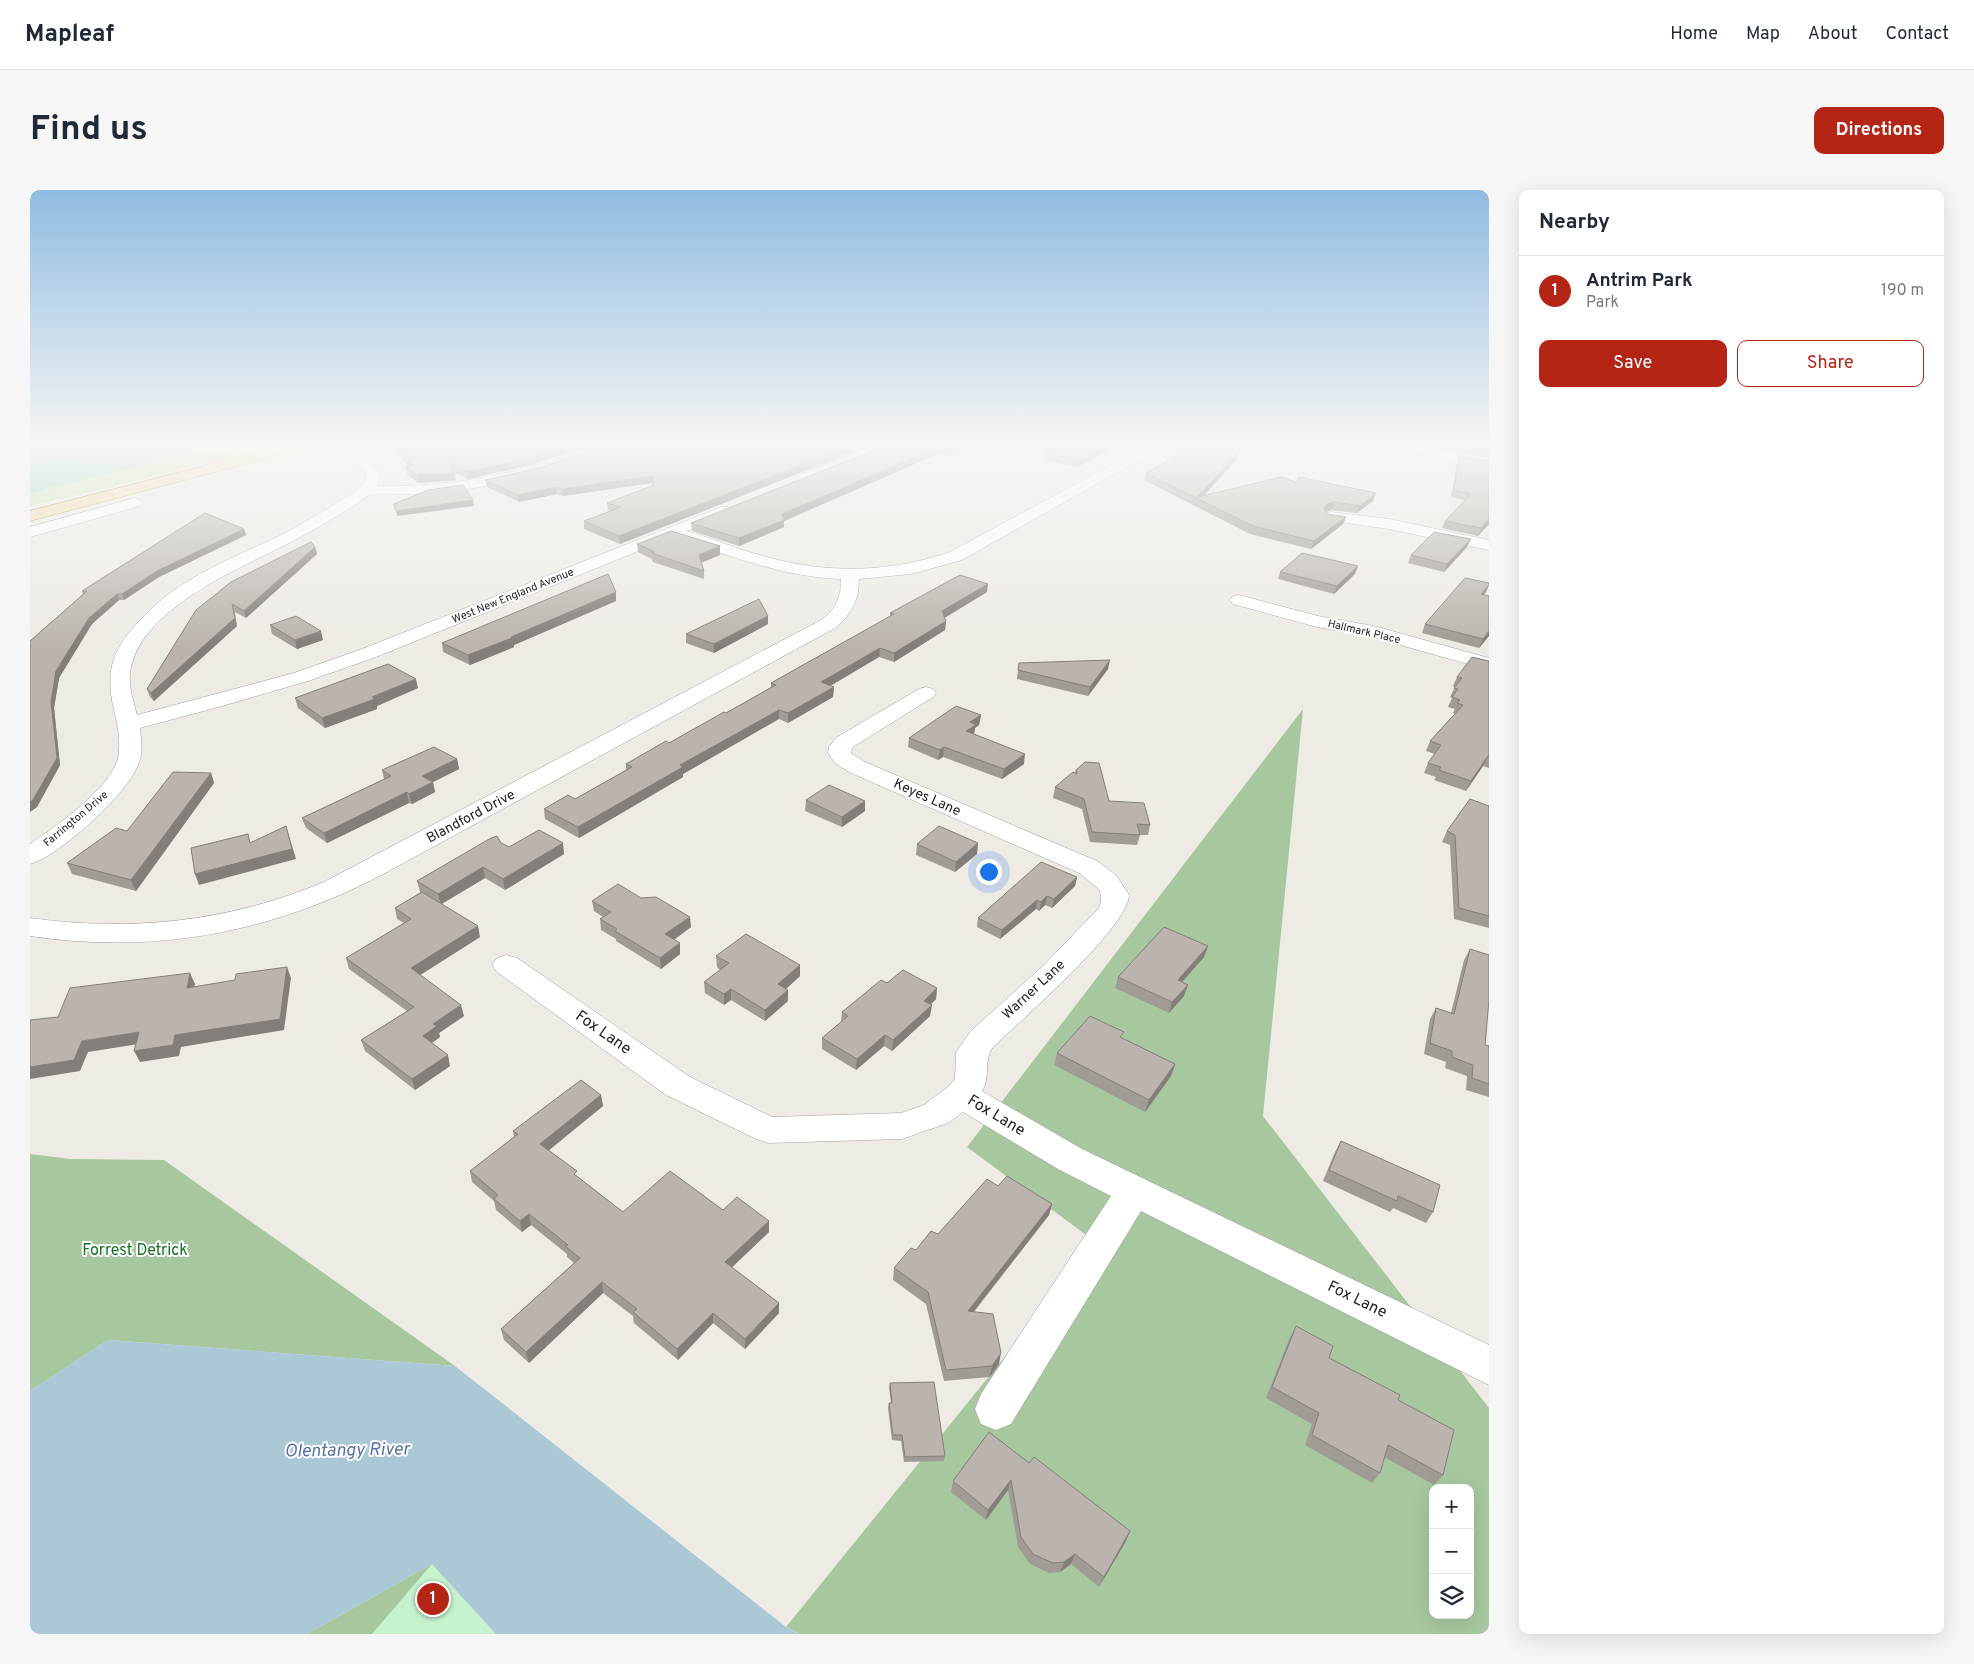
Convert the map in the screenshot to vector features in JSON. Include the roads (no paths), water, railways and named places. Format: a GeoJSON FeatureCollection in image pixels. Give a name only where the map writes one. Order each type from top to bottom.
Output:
{"type":"FeatureCollection","features":[{"type":"Feature","properties":{"kind":"main road"},"geometry":{"type":"LineString","coordinates":[[30,516],[48,511]]}},
{"type":"Feature","properties":{"kind":"street"},"geometry":{"type":"LineString","coordinates":[[30,532],[105,511]]}},
{"type":"Feature","properties":{"kind":"street","name":"Farrington Drive"},"geometry":{"type":"LineString","coordinates":[[30,856],[59,836],[116,785],[128,761],[131,740],[118,684],[119,673],[126,651],[134,637],[174,597],[211,573],[306,530],[334,511]]}},
{"type":"Feature","properties":{"kind":"street","name":"West New England Avenue"},"geometry":{"type":"LineString","coordinates":[[128,724],[208,704],[300,677],[369,654],[723,511]]}},
{"type":"Feature","properties":{"kind":"street"},"geometry":{"type":"LineString","coordinates":[[671,532],[768,563],[793,568],[850,573],[901,570],[932,565],[956,556],[1037,511]]}},
{"type":"Feature","properties":{"kind":"street"},"geometry":{"type":"LineString","coordinates":[[1331,517],[1389,524],[1489,545]]}},
{"type":"Feature","properties":{"kind":"street","name":"Blandford Drive"},"geometry":{"type":"LineString","coordinates":[[30,927],[65,934],[90,936],[162,933],[228,922],[278,908],[328,890],[378,866],[830,623],[847,604],[850,594],[850,573]]}},
{"type":"Feature","properties":{"kind":"street","name":"Hallmark Place"},"geometry":{"type":"LineString","coordinates":[[1239,600],[1317,622],[1366,630],[1489,664]]}},
{"type":"Feature","properties":{"kind":"street","name":"Keyes Lane"},"geometry":{"type":"LineString","coordinates":[[926,694],[845,742],[840,747],[839,752],[843,758],[857,767],[1088,867],[1103,876],[1112,888]]}},
{"type":"Feature","properties":{"kind":"street","name":"Warner Lane"},"geometry":{"type":"LineString","coordinates":[[961,1095],[971,1082],[972,1052],[982,1039],[1073,954],[1111,911],[1116,900],[1112,888]]}},
{"type":"Feature","properties":{"kind":"street","name":"Fox Lane"},"geometry":{"type":"LineString","coordinates":[[507,965],[678,1086],[768,1130],[902,1126],[936,1114],[961,1095],[1070,1159],[1489,1366]]}},
{"type":"Feature","properties":{"kind":"street"},"geometry":{"type":"LineString","coordinates":[[996,1409],[1134,1191]]}},
{"type":"Feature","properties":{"kind":"water","name":"Olentangy River"},"geometry":{"type":"Polygon","coordinates":[[[108,1340],[455,1366],[786,1627],[799,1634],[496,1634],[432,1564],[307,1634],[30,1634],[30,1391],[108,1340]]]}},
{"type":"Feature","properties":{"kind":"place","name":"Antrim Park"},"geometry":{"type":"Point","coordinates":[433,1599]}},
{"type":"Feature","properties":{"kind":"park label","name":"Forrest Detrick"},"geometry":{"type":"Point","coordinates":[135,1251]}}]}
